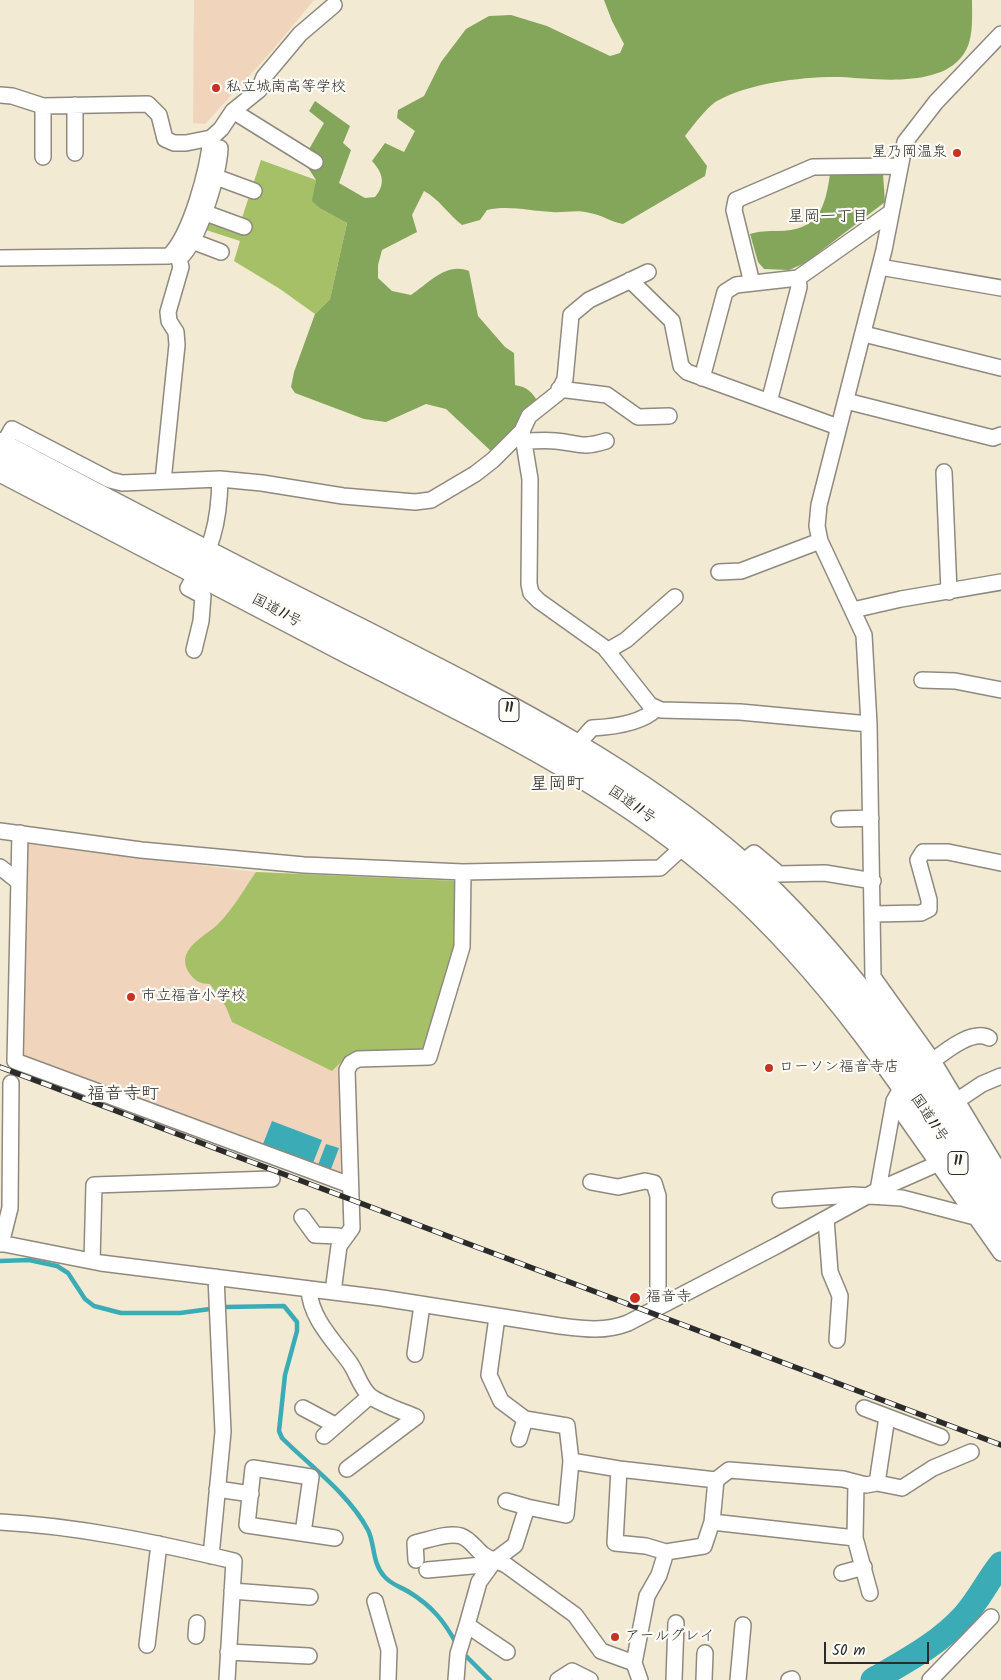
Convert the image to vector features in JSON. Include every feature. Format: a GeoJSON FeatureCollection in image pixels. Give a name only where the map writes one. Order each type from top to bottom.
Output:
{"type":"FeatureCollection","features":[{"type":"Feature","properties":{"kind":"highway","name":"国道11号"},"geometry":{"type":"LineString","coordinates":[[0,453],[105,489],[203,562],[474,690],[575,747],[659,799],[732,871],[789,941],[916,1084],[1001,1194]]}},
{"type":"Feature","properties":{"kind":"highway","name":"国道11号"},"geometry":{"type":"LineString","coordinates":[[0,453],[203,562],[528,741],[641,811],[685,845],[732,871]]}},
{"type":"Feature","properties":{"kind":"highway","name":"国道11号"},"geometry":{"type":"LineString","coordinates":[[916,1084],[1001,1246]]}},
{"type":"Feature","properties":{"kind":"street"},"geometry":{"type":"LineString","coordinates":[[164,481],[177,345],[176,332],[169,321],[168,312],[181,267],[178,253],[205,176],[216,134],[233,111],[260,90],[264,77],[300,34],[334,5]]}},
{"type":"Feature","properties":{"kind":"street"},"geometry":{"type":"LineString","coordinates":[[1001,34],[912,130],[905,142],[880,268],[838,427],[819,505],[817,526],[820,541],[854,610],[864,635],[869,724],[874,914],[873,978],[916,1084],[937,1164],[975,1217],[1001,1246]]}},
{"type":"Feature","properties":{"kind":"street"},"geometry":{"type":"LineString","coordinates":[[0,94],[43,106],[148,104],[159,115],[165,138],[174,143],[186,143],[216,134]]}},
{"type":"Feature","properties":{"kind":"street"},"geometry":{"type":"LineString","coordinates":[[75,105],[75,153]]}},
{"type":"Feature","properties":{"kind":"street"},"geometry":{"type":"LineString","coordinates":[[43,106],[43,158]]}},
{"type":"Feature","properties":{"kind":"street"},"geometry":{"type":"LineString","coordinates":[[233,111],[315,162]]}},
{"type":"Feature","properties":{"kind":"street"},"geometry":{"type":"LineString","coordinates":[[0,258],[169,256],[187,251],[216,177],[216,134]]}},
{"type":"Feature","properties":{"kind":"street"},"geometry":{"type":"LineString","coordinates":[[752,283],[734,210],[736,200],[813,167],[900,166]]}},
{"type":"Feature","properties":{"kind":"street"},"geometry":{"type":"LineString","coordinates":[[216,177],[254,191]]}},
{"type":"Feature","properties":{"kind":"street"},"geometry":{"type":"LineString","coordinates":[[203,212],[244,227]]}},
{"type":"Feature","properties":{"kind":"street"},"geometry":{"type":"LineString","coordinates":[[702,378],[725,292],[736,285],[798,278],[890,213]]}},
{"type":"Feature","properties":{"kind":"street"},"geometry":{"type":"LineString","coordinates":[[192,241],[221,252]]}},
{"type":"Feature","properties":{"kind":"street"},"geometry":{"type":"LineString","coordinates":[[880,268],[1001,288]]}},
{"type":"Feature","properties":{"kind":"street"},"geometry":{"type":"LineString","coordinates":[[648,272],[589,300],[571,315],[565,379],[559,389],[529,416],[523,436],[530,479],[528,584],[531,593],[539,601],[607,650],[656,709]]}},
{"type":"Feature","properties":{"kind":"street"},"geometry":{"type":"LineString","coordinates":[[769,402],[799,287],[798,278]]}},
{"type":"Feature","properties":{"kind":"street"},"geometry":{"type":"LineString","coordinates":[[630,280],[672,321],[682,366],[687,372],[838,427]]}},
{"type":"Feature","properties":{"kind":"street"},"geometry":{"type":"LineString","coordinates":[[864,334],[1001,368]]}},
{"type":"Feature","properties":{"kind":"street"},"geometry":{"type":"LineString","coordinates":[[559,389],[607,395],[638,417],[669,416]]}},
{"type":"Feature","properties":{"kind":"street"},"geometry":{"type":"LineString","coordinates":[[846,401],[993,438],[1001,435]]}},
{"type":"Feature","properties":{"kind":"street"},"geometry":{"type":"LineString","coordinates":[[105,489],[122,483],[220,479],[262,483],[342,496],[416,502],[431,500],[475,474],[523,436],[578,446],[592,446],[606,441]]}},
{"type":"Feature","properties":{"kind":"street"},"geometry":{"type":"LineString","coordinates":[[944,472],[949,592]]}},
{"type":"Feature","properties":{"kind":"street"},"geometry":{"type":"LineString","coordinates":[[194,650],[201,621],[203,596],[188,588],[203,562],[216,527],[220,479]]}},
{"type":"Feature","properties":{"kind":"street"},"geometry":{"type":"LineString","coordinates":[[719,572],[741,571],[820,541]]}},
{"type":"Feature","properties":{"kind":"street"},"geometry":{"type":"LineString","coordinates":[[854,610],[901,599],[1001,582]]}},
{"type":"Feature","properties":{"kind":"street"},"geometry":{"type":"LineString","coordinates":[[607,650],[626,640],[675,597]]}},
{"type":"Feature","properties":{"kind":"street"},"geometry":{"type":"LineString","coordinates":[[922,680],[955,681],[1001,690]]}},
{"type":"Feature","properties":{"kind":"street"},"geometry":{"type":"LineString","coordinates":[[575,747],[592,728],[617,726],[642,718],[656,709],[740,712],[869,724]]}},
{"type":"Feature","properties":{"kind":"street"},"geometry":{"type":"LineString","coordinates":[[839,819],[871,818]]}},
{"type":"Feature","properties":{"kind":"street"},"geometry":{"type":"LineString","coordinates":[[0,831],[189,856],[304,865],[463,872],[660,868],[685,845]]}},
{"type":"Feature","properties":{"kind":"street"},"geometry":{"type":"LineString","coordinates":[[20,833],[15,1061],[350,1185]]}},
{"type":"Feature","properties":{"kind":"street"},"geometry":{"type":"LineString","coordinates":[[874,914],[921,913],[929,909],[929,900],[918,860],[923,852],[948,852],[1001,863]]}},
{"type":"Feature","properties":{"kind":"street"},"geometry":{"type":"LineString","coordinates":[[732,871],[754,853],[779,874],[825,873],[873,881]]}},
{"type":"Feature","properties":{"kind":"street"},"geometry":{"type":"LineString","coordinates":[[0,866],[19,882]]}},
{"type":"Feature","properties":{"kind":"street"},"geometry":{"type":"LineString","coordinates":[[333,1292],[340,1246],[352,1228],[347,1070],[351,1063],[358,1059],[430,1057],[462,947],[463,872]]}},
{"type":"Feature","properties":{"kind":"street"},"geometry":{"type":"LineString","coordinates":[[873,1193],[916,1084],[947,1050],[975,1035],[983,1034],[989,1038]]}},
{"type":"Feature","properties":{"kind":"street"},"geometry":{"type":"LineString","coordinates":[[958,1100],[982,1084],[1001,1076]]}},
{"type":"Feature","properties":{"kind":"street"},"geometry":{"type":"LineString","coordinates":[[11,1083],[10,1208],[1,1243],[92,1261],[333,1292],[496,1317],[600,1330],[613,1329],[628,1323],[873,1193],[937,1164]]}},
{"type":"Feature","properties":{"kind":"street"},"geometry":{"type":"LineString","coordinates":[[916,1084],[958,1100],[995,1151],[1001,1175]]}},
{"type":"Feature","properties":{"kind":"street"},"geometry":{"type":"LineString","coordinates":[[92,1261],[94,1185],[272,1179]]}},
{"type":"Feature","properties":{"kind":"street"},"geometry":{"type":"LineString","coordinates":[[591,1182],[618,1187],[646,1181],[654,1183],[658,1196],[658,1306]]}},
{"type":"Feature","properties":{"kind":"street"},"geometry":{"type":"LineString","coordinates":[[780,1200],[873,1193],[902,1198],[975,1217]]}},
{"type":"Feature","properties":{"kind":"street"},"geometry":{"type":"LineString","coordinates":[[820,1196],[830,1272],[840,1296],[837,1340]]}},
{"type":"Feature","properties":{"kind":"street"},"geometry":{"type":"LineString","coordinates":[[302,1217],[315,1235],[338,1236],[344,1239]]}},
{"type":"Feature","properties":{"kind":"street"},"geometry":{"type":"LineString","coordinates":[[211,1556],[223,1432],[216,1277]]}},
{"type":"Feature","properties":{"kind":"street"},"geometry":{"type":"LineString","coordinates":[[309,1289],[312,1308],[335,1346],[351,1364],[361,1385],[370,1396],[416,1417],[355,1468]]}},
{"type":"Feature","properties":{"kind":"street"},"geometry":{"type":"LineString","coordinates":[[415,1354],[422,1305]]}},
{"type":"Feature","properties":{"kind":"street"},"geometry":{"type":"LineString","coordinates":[[496,1317],[488,1375],[502,1400],[525,1419],[567,1426],[571,1461],[566,1515],[506,1501]]}},
{"type":"Feature","properties":{"kind":"street"},"geometry":{"type":"LineString","coordinates":[[303,1408],[330,1430],[370,1396]]}},
{"type":"Feature","properties":{"kind":"street"},"geometry":{"type":"LineString","coordinates":[[864,1408],[940,1437]]}},
{"type":"Feature","properties":{"kind":"street"},"geometry":{"type":"LineString","coordinates":[[878,1483],[887,1417]]}},
{"type":"Feature","properties":{"kind":"street"},"geometry":{"type":"LineString","coordinates":[[519,1438],[525,1419]]}},
{"type":"Feature","properties":{"kind":"street"},"geometry":{"type":"LineString","coordinates":[[571,1461],[619,1469],[716,1480],[729,1470],[843,1479],[866,1485],[878,1483],[904,1495],[933,1468],[965,1459]]}},
{"type":"Feature","properties":{"kind":"street"},"geometry":{"type":"LineString","coordinates":[[303,1533],[310,1477],[253,1468],[247,1525],[335,1538]]}},
{"type":"Feature","properties":{"kind":"street"},"geometry":{"type":"LineString","coordinates":[[619,1469],[615,1543],[646,1546],[666,1552],[704,1546],[712,1522],[716,1480]]}},
{"type":"Feature","properties":{"kind":"street"},"geometry":{"type":"LineString","coordinates":[[856,1483],[855,1538],[870,1593]]}},
{"type":"Feature","properties":{"kind":"street"},"geometry":{"type":"LineString","coordinates":[[218,1489],[251,1494]]}},
{"type":"Feature","properties":{"kind":"street"},"geometry":{"type":"LineString","coordinates":[[456,1680],[460,1648],[479,1582],[496,1560],[516,1545],[528,1507]]}},
{"type":"Feature","properties":{"kind":"street"},"geometry":{"type":"LineString","coordinates":[[0,1522],[39,1524],[159,1544],[234,1561],[227,1680]]}},
{"type":"Feature","properties":{"kind":"street"},"geometry":{"type":"LineString","coordinates":[[712,1522],[855,1538]]}},
{"type":"Feature","properties":{"kind":"street"},"geometry":{"type":"LineString","coordinates":[[496,1560],[482,1565],[422,1565],[415,1542],[453,1535],[466,1538],[484,1557],[496,1560],[506,1565],[575,1615],[601,1651],[634,1663]]}},
{"type":"Feature","properties":{"kind":"street"},"geometry":{"type":"LineString","coordinates":[[147,1645],[159,1544]]}},
{"type":"Feature","properties":{"kind":"street"},"geometry":{"type":"LineString","coordinates":[[640,1680],[634,1663],[648,1596],[659,1575],[666,1552]]}},
{"type":"Feature","properties":{"kind":"street"},"geometry":{"type":"LineString","coordinates":[[842,1573],[864,1567]]}},
{"type":"Feature","properties":{"kind":"street"},"geometry":{"type":"LineString","coordinates":[[232,1591],[310,1597]]}},
{"type":"Feature","properties":{"kind":"street"},"geometry":{"type":"LineString","coordinates":[[375,1601],[389,1650],[388,1680]]}},
{"type":"Feature","properties":{"kind":"street"},"geometry":{"type":"LineString","coordinates":[[930,1680],[991,1617]]}},
{"type":"Feature","properties":{"kind":"street"},"geometry":{"type":"LineString","coordinates":[[674,1680],[676,1623]]}},
{"type":"Feature","properties":{"kind":"street"},"geometry":{"type":"LineString","coordinates":[[467,1625],[507,1652]]}},
{"type":"Feature","properties":{"kind":"street"},"geometry":{"type":"LineString","coordinates":[[738,1680],[743,1625]]}},
{"type":"Feature","properties":{"kind":"street"},"geometry":{"type":"LineString","coordinates":[[228,1652],[309,1656]]}},
{"type":"Feature","properties":{"kind":"street"},"geometry":{"type":"LineString","coordinates":[[704,1680],[705,1653]]}},
{"type":"Feature","properties":{"kind":"street"},"geometry":{"type":"LineString","coordinates":[[558,1680],[572,1671],[590,1680]]}},
{"type":"Feature","properties":{"kind":"shaded area","name":"私立城南高等学校"},"geometry":{"type":"Polygon","coordinates":[[[194,0],[314,0],[271,52],[205,124],[193,123],[194,0]]]}},
{"type":"Feature","properties":{"kind":"shaded area"},"geometry":{"type":"Polygon","coordinates":[[[28,844],[256,872],[456,881],[352,1056],[345,1175],[21,1058],[26,847],[28,844]]]}},
{"type":"Feature","properties":{"kind":"green space"},"geometry":{"type":"Polygon","coordinates":[[[604,0],[972,0],[972,29],[967,49],[963,55],[953,66],[939,73],[923,77],[888,80],[841,77],[795,79],[746,89],[719,100],[706,111],[685,136],[707,166],[705,176],[623,224],[585,212],[552,212],[503,208],[487,210],[480,220],[462,225],[424,191],[412,215],[417,232],[382,250],[378,265],[378,278],[392,291],[411,295],[445,271],[461,269],[469,271],[478,316],[505,347],[514,353],[515,385],[529,391],[538,402],[518,429],[491,451],[446,409],[426,404],[386,422],[364,419],[295,393],[291,387],[294,372],[315,314],[330,299],[347,223],[321,209],[312,201],[316,180],[305,163],[308,151],[324,123],[309,111],[315,101],[350,126],[343,143],[351,150],[339,183],[365,198],[375,197],[381,188],[382,179],[379,170],[372,161],[385,143],[404,152],[415,131],[397,118],[398,110],[424,96],[441,62],[466,29],[489,16],[511,15],[547,26],[610,56],[620,53],[624,44],[604,0]]]}},
{"type":"Feature","properties":{"kind":"green space"},"geometry":{"type":"Polygon","coordinates":[[[261,160],[316,180],[315,191],[321,209],[347,223],[330,299],[315,314],[280,289],[234,261],[240,241],[200,228],[204,214],[239,227],[261,160]]]}},
{"type":"Feature","properties":{"kind":"green space"},"geometry":{"type":"Polygon","coordinates":[[[830,174],[883,174],[885,202],[805,263],[789,270],[764,269],[758,262],[750,234],[764,231],[791,230],[802,227],[810,222],[817,216],[822,207],[830,174]]]}},
{"type":"Feature","properties":{"kind":"green space"},"geometry":{"type":"Polygon","coordinates":[[[256,872],[456,881],[455,947],[425,1048],[422,1050],[353,1053],[332,1071],[232,1022],[226,1007],[210,984],[198,982],[190,974],[186,965],[186,957],[194,944],[214,928],[234,905],[256,872]]]}},
{"type":"Feature","properties":{"kind":"water"},"geometry":{"type":"Polygon","coordinates":[[[272,1121],[322,1140],[313,1163],[263,1144],[272,1121]]]}},
{"type":"Feature","properties":{"kind":"water"},"geometry":{"type":"Polygon","coordinates":[[[326,1144],[339,1148],[331,1169],[318,1165],[326,1144]]]}},
{"type":"Feature","properties":{"kind":"waterway"},"geometry":{"type":"LineString","coordinates":[[0,1261],[29,1260],[57,1266],[68,1273],[85,1299],[94,1306],[121,1313],[180,1313],[225,1307],[284,1306],[297,1322],[297,1331],[285,1375],[279,1431],[282,1438],[340,1492],[360,1517],[372,1541],[377,1565],[386,1579],[417,1597],[431,1609],[443,1622],[457,1645]]}},
{"type":"Feature","properties":{"kind":"waterway"},"geometry":{"type":"LineString","coordinates":[[873,1680],[922,1651],[955,1625],[970,1609],[1001,1564]]}},
{"type":"Feature","properties":{"kind":"waterway"},"geometry":{"type":"LineString","coordinates":[[463,1653],[490,1680]]}},
{"type":"Feature","properties":{"kind":"railway"},"geometry":{"type":"LineString","coordinates":[[0,1067],[1001,1445]]}},
{"type":"Feature","properties":{"kind":"place","name":"私立城南高等学校"},"geometry":{"type":"Point","coordinates":[216,88]}},
{"type":"Feature","properties":{"kind":"place","name":"星乃岡温泉"},"geometry":{"type":"Point","coordinates":[957,153]}},
{"type":"Feature","properties":{"kind":"place","name":"市立福音小学校"},"geometry":{"type":"Point","coordinates":[131,997]}},
{"type":"Feature","properties":{"kind":"place","name":"ローソン福音寺店"},"geometry":{"type":"Point","coordinates":[769,1068]}},
{"type":"Feature","properties":{"kind":"place","name":"福音寺"},"geometry":{"type":"Point","coordinates":[635,1298]}},
{"type":"Feature","properties":{"kind":"place","name":"アールグレイ"},"geometry":{"type":"Point","coordinates":[615,1637]}},
{"type":"Feature","properties":{"kind":"district","name":"星岡一丁目"},"geometry":{"type":"Point","coordinates":[828,218]}},
{"type":"Feature","properties":{"kind":"district","name":"星岡町"},"geometry":{"type":"Point","coordinates":[557,786]}},
{"type":"Feature","properties":{"kind":"district","name":"福音寺町"},"geometry":{"type":"Point","coordinates":[123,1096]}}]}
